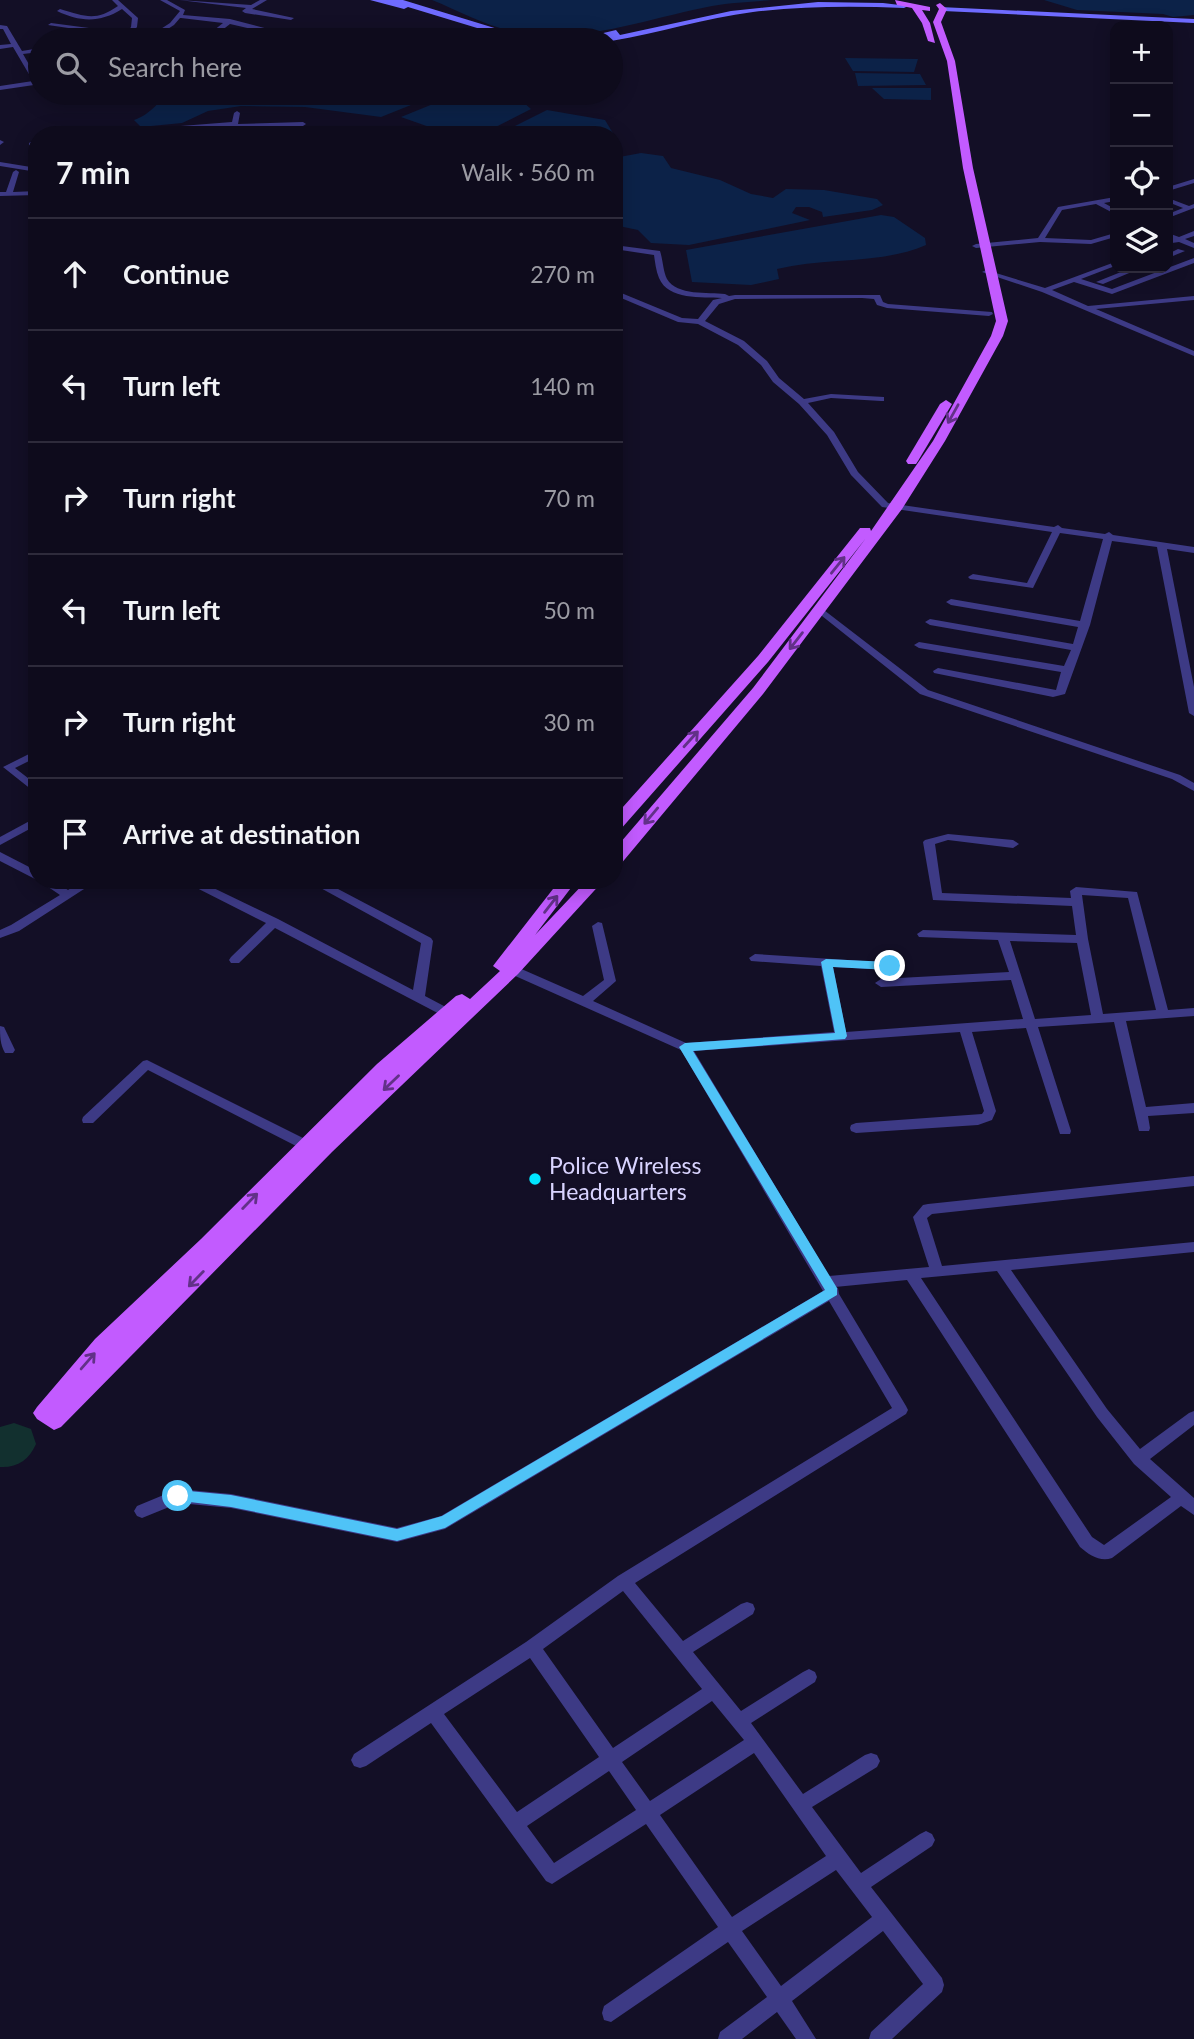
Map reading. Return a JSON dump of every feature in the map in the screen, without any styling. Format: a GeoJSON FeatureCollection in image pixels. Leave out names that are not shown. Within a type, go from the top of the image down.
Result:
{"type":"FeatureCollection","features":[{"type":"Feature","properties":{"kind":"main road"},"geometry":{"type":"LineString","coordinates":[[374,0],[395,1],[486,28]]}},
{"type":"Feature","properties":{"kind":"main road"},"geometry":{"type":"LineString","coordinates":[[623,31],[739,7],[816,0]]}},
{"type":"Feature","properties":{"kind":"main road"},"geometry":{"type":"LineString","coordinates":[[395,1],[480,28]]}},
{"type":"Feature","properties":{"kind":"main road"},"geometry":{"type":"LineString","coordinates":[[623,36],[769,8],[901,3],[916,8],[941,5],[1192,21]]}},
{"type":"Feature","properties":{"kind":"main road"},"geometry":{"type":"LineString","coordinates":[[941,5],[937,22],[951,61],[980,246]]}},
{"type":"Feature","properties":{"kind":"main road"},"geometry":{"type":"LineString","coordinates":[[623,817],[763,659],[890,505],[939,441],[997,336],[1002,321],[957,156],[938,60],[926,23],[916,8]]}},
{"type":"Feature","properties":{"kind":"main road"},"geometry":{"type":"LineString","coordinates":[[623,850],[758,691],[820,610],[890,505],[988,332],[989,273]]}},
{"type":"Feature","properties":{"kind":"main road"},"geometry":{"type":"LineString","coordinates":[[507,968],[563,889]]}},
{"type":"Feature","properties":{"kind":"main road"},"geometry":{"type":"LineString","coordinates":[[49,1417],[315,1146],[383,1069],[454,1016],[587,889]]}},
{"type":"Feature","properties":{"kind":"street"},"geometry":{"type":"LineString","coordinates":[[115,0],[136,23],[133,28]]}},
{"type":"Feature","properties":{"kind":"street"},"geometry":{"type":"LineString","coordinates":[[163,0],[183,11],[181,16],[164,28]]}},
{"type":"Feature","properties":{"kind":"street"},"geometry":{"type":"LineString","coordinates":[[182,0],[291,18]]}},
{"type":"Feature","properties":{"kind":"street"},"geometry":{"type":"LineString","coordinates":[[223,28],[264,0]]}},
{"type":"Feature","properties":{"kind":"street"},"geometry":{"type":"LineString","coordinates":[[60,11],[80,19],[99,20],[122,6]]}},
{"type":"Feature","properties":{"kind":"street"},"geometry":{"type":"LineString","coordinates":[[201,8],[246,10]]}},
{"type":"Feature","properties":{"kind":"street"},"geometry":{"type":"LineString","coordinates":[[181,16],[246,28]]}},
{"type":"Feature","properties":{"kind":"street"},"geometry":{"type":"LineString","coordinates":[[190,23],[226,24]]}},
{"type":"Feature","properties":{"kind":"street"},"geometry":{"type":"LineString","coordinates":[[51,25],[74,28]]}},
{"type":"Feature","properties":{"kind":"street"},"geometry":{"type":"LineString","coordinates":[[0,27],[5,27],[28,67]]}},
{"type":"Feature","properties":{"kind":"street"},"geometry":{"type":"LineString","coordinates":[[0,47],[15,45]]}},
{"type":"Feature","properties":{"kind":"street"},"geometry":{"type":"LineString","coordinates":[[20,53],[28,52]]}},
{"type":"Feature","properties":{"kind":"street"},"geometry":{"type":"LineString","coordinates":[[0,88],[28,89]]}},
{"type":"Feature","properties":{"kind":"street"},"geometry":{"type":"LineString","coordinates":[[234,125],[237,113]]}},
{"type":"Feature","properties":{"kind":"street"},"geometry":{"type":"LineString","coordinates":[[223,126],[303,124],[303,115]]}},
{"type":"Feature","properties":{"kind":"street"},"geometry":{"type":"LineString","coordinates":[[0,164],[28,169]]}},
{"type":"Feature","properties":{"kind":"street"},"geometry":{"type":"LineString","coordinates":[[0,173],[28,171]]}},
{"type":"Feature","properties":{"kind":"street"},"geometry":{"type":"LineString","coordinates":[[9,194],[16,172]]}},
{"type":"Feature","properties":{"kind":"street"},"geometry":{"type":"LineString","coordinates":[[1173,187],[1194,181]]}},
{"type":"Feature","properties":{"kind":"street"},"geometry":{"type":"LineString","coordinates":[[0,194],[28,193]]}},
{"type":"Feature","properties":{"kind":"street"},"geometry":{"type":"LineString","coordinates":[[1040,240],[1060,208],[1110,199]]}},
{"type":"Feature","properties":{"kind":"street"},"geometry":{"type":"LineString","coordinates":[[1096,201],[1112,210]]}},
{"type":"Feature","properties":{"kind":"street"},"geometry":{"type":"LineString","coordinates":[[1173,202],[1191,207]]}},
{"type":"Feature","properties":{"kind":"street"},"geometry":{"type":"LineString","coordinates":[[1173,214],[1191,207]]}},
{"type":"Feature","properties":{"kind":"street"},"geometry":{"type":"LineString","coordinates":[[1173,241],[1194,233]]}},
{"type":"Feature","properties":{"kind":"street"},"geometry":{"type":"LineString","coordinates":[[980,246],[1040,240],[1091,242],[1110,236]]}},
{"type":"Feature","properties":{"kind":"street"},"geometry":{"type":"LineString","coordinates":[[1173,237],[1194,246]]}},
{"type":"Feature","properties":{"kind":"street"},"geometry":{"type":"LineString","coordinates":[[623,248],[657,253],[663,279],[677,291],[735,296],[877,297],[880,303],[901,308],[947,309],[989,314]]}},
{"type":"Feature","properties":{"kind":"street"},"geometry":{"type":"LineString","coordinates":[[1173,254],[1181,251]]}},
{"type":"Feature","properties":{"kind":"street"},"geometry":{"type":"LineString","coordinates":[[1073,279],[1112,292],[1194,260]]}},
{"type":"Feature","properties":{"kind":"street"},"geometry":{"type":"LineString","coordinates":[[1045,290],[1110,266]]}},
{"type":"Feature","properties":{"kind":"street"},"geometry":{"type":"LineString","coordinates":[[989,273],[1045,290],[1194,354]]}},
{"type":"Feature","properties":{"kind":"street"},"geometry":{"type":"LineString","coordinates":[[1100,282],[1125,273]]}},
{"type":"Feature","properties":{"kind":"street"},"geometry":{"type":"LineString","coordinates":[[1153,273],[1158,275]]}},
{"type":"Feature","properties":{"kind":"street"},"geometry":{"type":"LineString","coordinates":[[623,296],[681,320],[700,321],[741,342],[831,434],[854,473],[890,505],[1194,550]]}},
{"type":"Feature","properties":{"kind":"street"},"geometry":{"type":"LineString","coordinates":[[700,321],[716,302],[735,296]]}},
{"type":"Feature","properties":{"kind":"street"},"geometry":{"type":"LineString","coordinates":[[1087,307],[1194,298]]}},
{"type":"Feature","properties":{"kind":"street"},"geometry":{"type":"LineString","coordinates":[[802,402],[831,396],[881,399]]}},
{"type":"Feature","properties":{"kind":"street"},"geometry":{"type":"LineString","coordinates":[[973,577],[1030,586],[1058,528]]}},
{"type":"Feature","properties":{"kind":"street"},"geometry":{"type":"LineString","coordinates":[[938,670],[1053,694],[1061,692],[1077,648],[1109,536]]}},
{"type":"Feature","properties":{"kind":"street"},"geometry":{"type":"LineString","coordinates":[[1161,544],[1194,713]]}},
{"type":"Feature","properties":{"kind":"street"},"geometry":{"type":"LineString","coordinates":[[951,602],[1084,625]]}},
{"type":"Feature","properties":{"kind":"street"},"geometry":{"type":"LineString","coordinates":[[820,610],[924,692],[1176,777],[1194,788]]}},
{"type":"Feature","properties":{"kind":"street"},"geometry":{"type":"LineString","coordinates":[[930,622],[1077,648]]}},
{"type":"Feature","properties":{"kind":"street"},"geometry":{"type":"LineString","coordinates":[[1181,638],[1194,639]]}},
{"type":"Feature","properties":{"kind":"street"},"geometry":{"type":"LineString","coordinates":[[919,645],[1068,670]]}},
{"type":"Feature","properties":{"kind":"street"},"geometry":{"type":"LineString","coordinates":[[4,764],[28,756]]}},
{"type":"Feature","properties":{"kind":"street"},"geometry":{"type":"LineString","coordinates":[[4,764],[28,784]]}},
{"type":"Feature","properties":{"kind":"street"},"geometry":{"type":"LineString","coordinates":[[0,842],[28,825]]}},
{"type":"Feature","properties":{"kind":"street"},"geometry":{"type":"LineString","coordinates":[[1013,844],[948,837],[929,842],[937,897],[1077,902]]}},
{"type":"Feature","properties":{"kind":"street"},"geometry":{"type":"LineString","coordinates":[[0,856],[28,871]]}},
{"type":"Feature","properties":{"kind":"street"},"geometry":{"type":"LineString","coordinates":[[59,889],[69,895]]}},
{"type":"Feature","properties":{"kind":"street"},"geometry":{"type":"LineString","coordinates":[[0,934],[15,928],[78,889]]}},
{"type":"Feature","properties":{"kind":"street"},"geometry":{"type":"LineString","coordinates":[[206,889],[454,1016]]}},
{"type":"Feature","properties":{"kind":"street"},"geometry":{"type":"LineString","coordinates":[[329,889],[427,941],[418,999]]}},
{"type":"Feature","properties":{"kind":"street"},"geometry":{"type":"LineString","coordinates":[[335,889],[344,897]]}},
{"type":"Feature","properties":{"kind":"street"},"geometry":{"type":"LineString","coordinates":[[1098,1018],[1082,939],[1076,891],[1133,895],[1163,1014]]}},
{"type":"Feature","properties":{"kind":"street"},"geometry":{"type":"LineString","coordinates":[[235,960],[274,922]]}},
{"type":"Feature","properties":{"kind":"street"},"geometry":{"type":"LineString","coordinates":[[584,1002],[610,981],[598,926]]}},
{"type":"Feature","properties":{"kind":"street"},"geometry":{"type":"LineString","coordinates":[[923,934],[1082,939]]}},
{"type":"Feature","properties":{"kind":"street"},"geometry":{"type":"LineString","coordinates":[[1003,936],[1065,1131]]}},
{"type":"Feature","properties":{"kind":"street"},"geometry":{"type":"LineString","coordinates":[[755,958],[890,966]]}},
{"type":"Feature","properties":{"kind":"street"},"geometry":{"type":"LineString","coordinates":[[826,962],[841,1036]]}},
{"type":"Feature","properties":{"kind":"street"},"geometry":{"type":"LineString","coordinates":[[507,968],[685,1047],[1194,1012]]}},
{"type":"Feature","properties":{"kind":"street"},"geometry":{"type":"LineString","coordinates":[[881,983],[1014,976]]}},
{"type":"Feature","properties":{"kind":"street"},"geometry":{"type":"LineString","coordinates":[[1119,1017],[1144,1128]]}},
{"type":"Feature","properties":{"kind":"street"},"geometry":{"type":"LineString","coordinates":[[856,1128],[978,1121],[987,1117],[990,1111],[965,1028]]}},
{"type":"Feature","properties":{"kind":"street"},"geometry":{"type":"LineString","coordinates":[[0,1030],[9,1050]]}},
{"type":"Feature","properties":{"kind":"street"},"geometry":{"type":"LineString","coordinates":[[360,1760],[531,1647],[624,1581],[901,1410],[685,1047]]}},
{"type":"Feature","properties":{"kind":"street"},"geometry":{"type":"LineString","coordinates":[[88,1120],[147,1064],[315,1146]]}},
{"type":"Feature","properties":{"kind":"street"},"geometry":{"type":"LineString","coordinates":[[1140,1112],[1194,1108]]}},
{"type":"Feature","properties":{"kind":"street"},"geometry":{"type":"LineString","coordinates":[[937,1271],[920,1217],[928,1209],[1194,1181]]}},
{"type":"Feature","properties":{"kind":"street"},"geometry":{"type":"LineString","coordinates":[[142,1511],[178,1496],[231,1501],[397,1535],[445,1522],[830,1287],[937,1271],[1194,1247]]}},
{"type":"Feature","properties":{"kind":"street"},"geometry":{"type":"LineString","coordinates":[[911,1274],[1086,1542],[1095,1550],[1106,1553],[1188,1502],[1139,1459],[1102,1413],[1000,1265]]}},
{"type":"Feature","properties":{"kind":"street"},"geometry":{"type":"LineString","coordinates":[[1139,1459],[1194,1417]]}},
{"type":"Feature","properties":{"kind":"street"},"geometry":{"type":"LineString","coordinates":[[624,1581],[739,1721],[838,1858],[935,1985],[878,2039]]}},
{"type":"Feature","properties":{"kind":"street"},"geometry":{"type":"LineString","coordinates":[[681,1651],[747,1609]]}},
{"type":"Feature","properties":{"kind":"street"},"geometry":{"type":"LineString","coordinates":[[531,1647],[807,2039]]}},
{"type":"Feature","properties":{"kind":"street"},"geometry":{"type":"LineString","coordinates":[[739,1721],[809,1676]]}},
{"type":"Feature","properties":{"kind":"street"},"geometry":{"type":"LineString","coordinates":[[515,1824],[713,1691]]}},
{"type":"Feature","properties":{"kind":"street"},"geometry":{"type":"LineString","coordinates":[[432,1711],[552,1875],[755,1742]]}},
{"type":"Feature","properties":{"kind":"street"},"geometry":{"type":"LineString","coordinates":[[800,1805],[871,1761]]}},
{"type":"Feature","properties":{"kind":"street"},"geometry":{"type":"LineString","coordinates":[[859,1885],[926,1840]]}},
{"type":"Feature","properties":{"kind":"street"},"geometry":{"type":"LineString","coordinates":[[611,2013],[730,1929],[838,1858]]}},
{"type":"Feature","properties":{"kind":"street"},"geometry":{"type":"LineString","coordinates":[[727,2039],[885,1918]]}},
{"type":"Feature","properties":{"kind":"green space"},"geometry":{"type":"Polygon","coordinates":[[[14,1423],[31,1429],[36,1444],[22,1462],[0,1467],[0,1427],[14,1423]]]}},
{"type":"Feature","properties":{"kind":"water"},"geometry":{"type":"Polygon","coordinates":[[[432,0],[771,0],[719,5],[616,28],[500,28],[432,0]]]}},
{"type":"Feature","properties":{"kind":"water"},"geometry":{"type":"Polygon","coordinates":[[[1044,0],[1194,0],[1194,15],[1173,17],[1163,14],[1077,10],[1044,0]]]}},
{"type":"Feature","properties":{"kind":"water"},"geometry":{"type":"Polygon","coordinates":[[[845,58],[918,59],[914,72],[853,71],[845,58]]]}},
{"type":"Feature","properties":{"kind":"water"},"geometry":{"type":"Polygon","coordinates":[[[855,73],[920,74],[926,85],[858,86],[855,73]]]}},
{"type":"Feature","properties":{"kind":"water"},"geometry":{"type":"Polygon","coordinates":[[[872,88],[931,88],[931,100],[884,99],[872,88]]]}},
{"type":"Feature","properties":{"kind":"water"},"geometry":{"type":"Polygon","coordinates":[[[156,105],[411,105],[381,117],[305,107],[241,106],[208,111],[182,123],[140,126],[134,120],[156,105]]]}},
{"type":"Feature","properties":{"kind":"water"},"geometry":{"type":"Polygon","coordinates":[[[430,105],[526,105],[531,109],[498,126],[426,126],[401,117],[430,105]]]}},
{"type":"Feature","properties":{"kind":"water"},"geometry":{"type":"Polygon","coordinates":[[[547,110],[605,120],[609,126],[515,126],[547,110]]]}},
{"type":"Feature","properties":{"kind":"water"},"geometry":{"type":"Polygon","coordinates":[[[641,153],[663,156],[671,168],[720,180],[751,194],[773,198],[786,189],[824,190],[877,199],[883,205],[872,210],[823,217],[822,212],[809,207],[796,207],[792,213],[810,220],[689,245],[651,243],[638,230],[623,227],[623,156],[641,153]]]}},
{"type":"Feature","properties":{"kind":"water"},"geometry":{"type":"Polygon","coordinates":[[[881,215],[894,217],[925,238],[926,245],[890,256],[777,269],[779,279],[751,285],[692,282],[686,250],[881,215]]]}},
{"type":"Feature","properties":{"kind":"place","name":"Police Wireless Headquarters"},"geometry":{"type":"Point","coordinates":[535,1179]}},
{"type":"Feature","properties":{"kind":"route"},"geometry":{"type":"LineString","coordinates":[[178,1496],[231,1501],[397,1535],[445,1522],[833,1292],[685,1047],[841,1036],[826,962],[890,966]]}}]}
